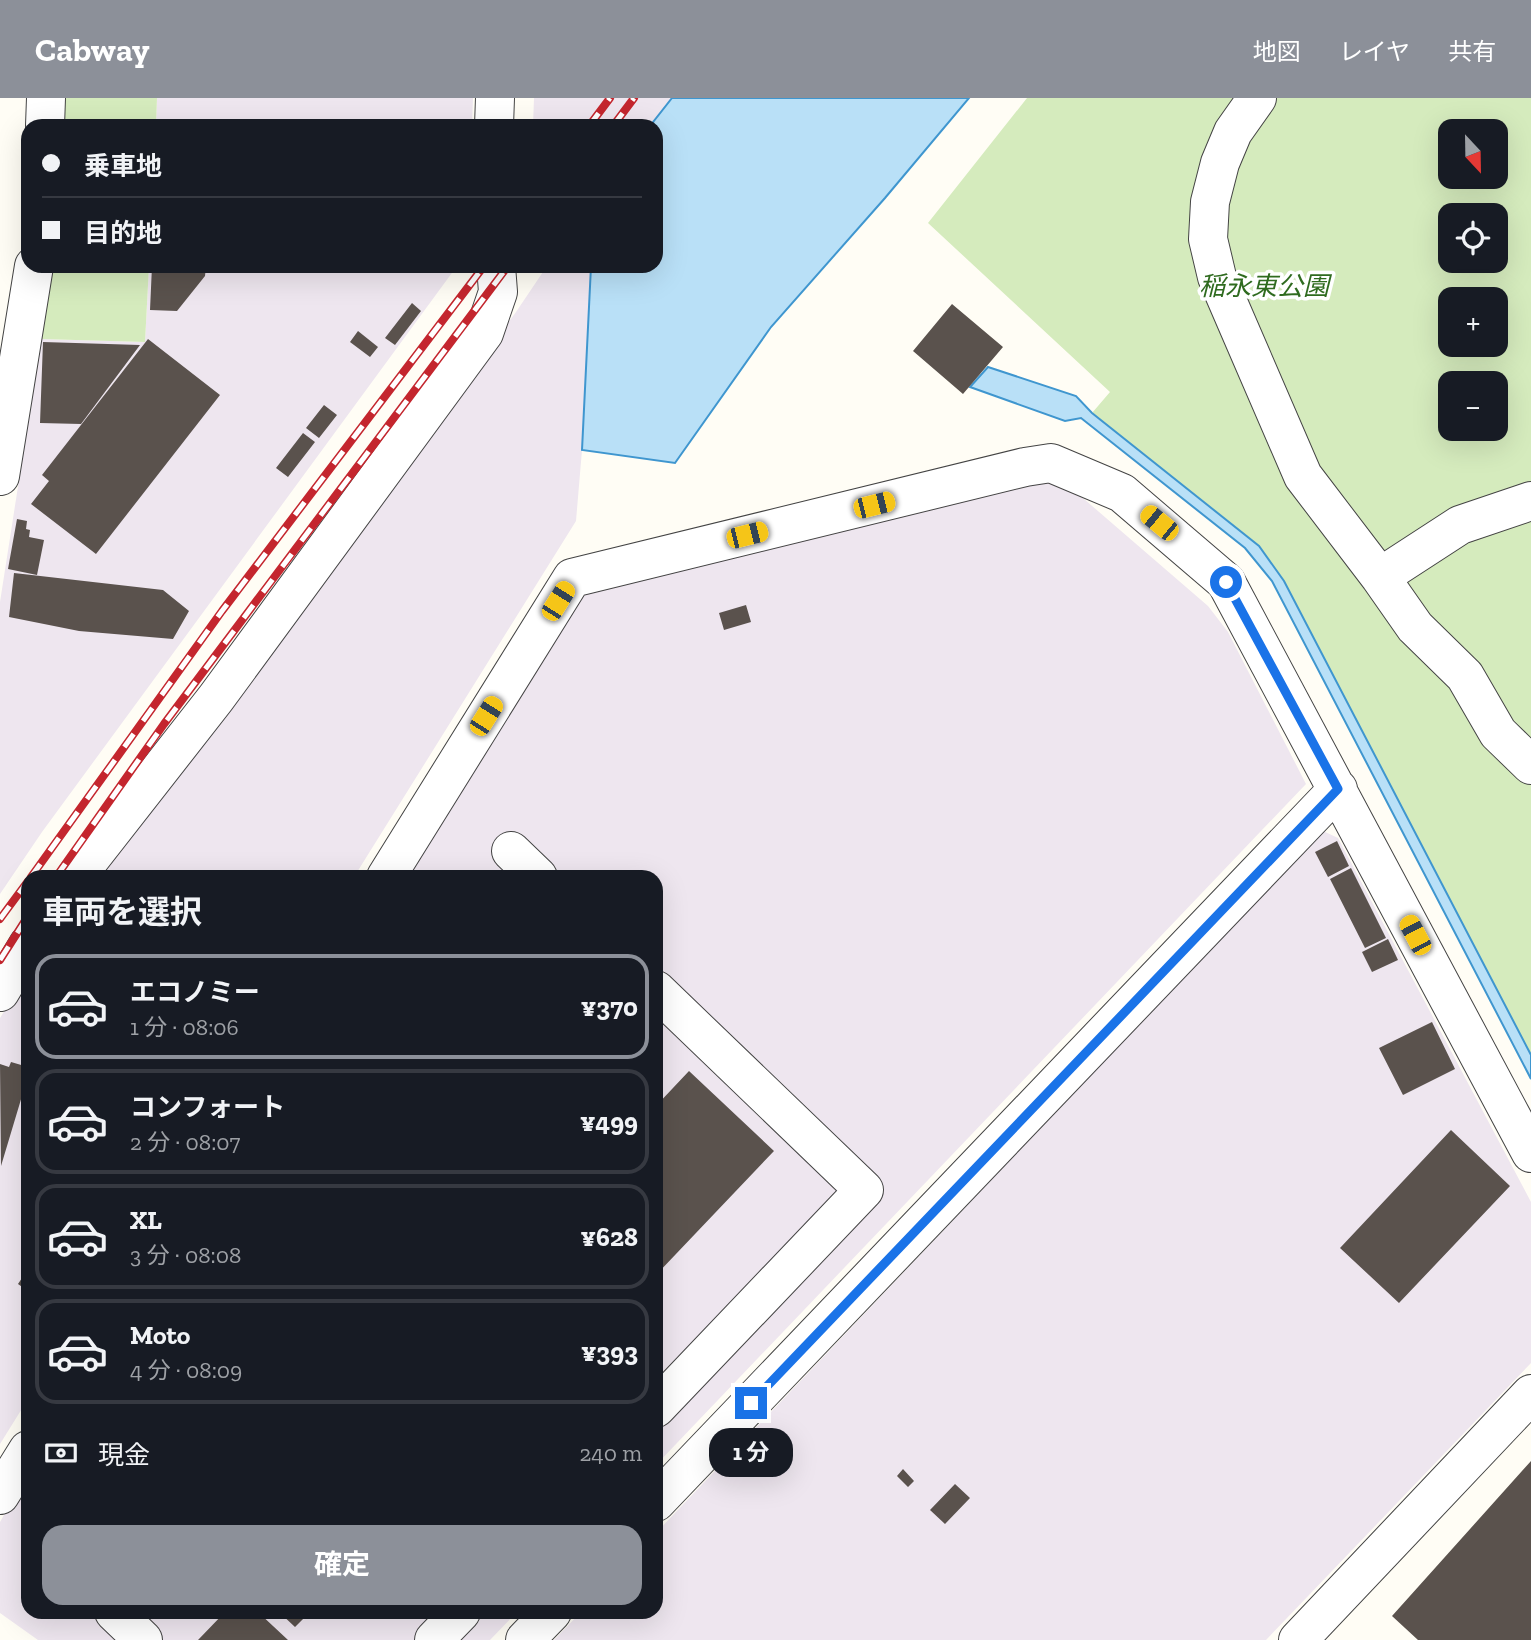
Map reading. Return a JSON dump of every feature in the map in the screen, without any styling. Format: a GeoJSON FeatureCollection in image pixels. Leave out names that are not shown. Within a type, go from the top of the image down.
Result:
{"type":"FeatureCollection","features":[{"type":"Feature","properties":{"kind":"street"},"geometry":{"type":"LineString","coordinates":[[45,119],[46,98]]}},
{"type":"Feature","properties":{"kind":"street"},"geometry":{"type":"LineString","coordinates":[[494,119],[495,98]]}},
{"type":"Feature","properties":{"kind":"street"},"geometry":{"type":"LineString","coordinates":[[1257,98],[1233,132],[1220,163],[1210,202],[1208,239],[1217,277],[1303,476],[1380,576],[1415,627],[1465,676],[1498,733],[1531,765]]}},
{"type":"Feature","properties":{"kind":"street"},"geometry":{"type":"LineString","coordinates":[[0,476],[33,273]]}},
{"type":"Feature","properties":{"kind":"street"},"geometry":{"type":"LineString","coordinates":[[81,870],[216,698],[484,333],[498,292],[497,273]]}},
{"type":"Feature","properties":{"kind":"street"},"geometry":{"type":"LineString","coordinates":[[390,870],[572,578],[1024,467],[1051,463],[1122,493],[1226,582],[1531,1153]]}},
{"type":"Feature","properties":{"kind":"street"},"geometry":{"type":"LineString","coordinates":[[1380,576],[1460,525],[1531,500]]}},
{"type":"Feature","properties":{"kind":"street"},"geometry":{"type":"LineString","coordinates":[[663,1495],[1338,789]]}},
{"type":"Feature","properties":{"kind":"street"},"geometry":{"type":"LineString","coordinates":[[0,992],[21,957]]}},
{"type":"Feature","properties":{"kind":"street"},"geometry":{"type":"LineString","coordinates":[[663,997],[864,1190],[663,1401]]}},
{"type":"Feature","properties":{"kind":"street"},"geometry":{"type":"LineString","coordinates":[[1298,1640],[1531,1394]]}},
{"type":"Feature","properties":{"kind":"street"},"geometry":{"type":"LineString","coordinates":[[0,1495],[21,1461]]}},
{"type":"Feature","properties":{"kind":"street"},"geometry":{"type":"LineString","coordinates":[[121,1619],[143,1640]]}},
{"type":"Feature","properties":{"kind":"street"},"geometry":{"type":"LineString","coordinates":[[435,1640],[454,1619]]}},
{"type":"Feature","properties":{"kind":"street"},"geometry":{"type":"LineString","coordinates":[[525,1640],[545,1619]]}},
{"type":"Feature","properties":{"kind":"shaded area"},"geometry":{"type":"Polygon","coordinates":[[[157,98],[473,98],[472,119],[156,119],[157,98]]]}},
{"type":"Feature","properties":{"kind":"shaded area"},"geometry":{"type":"Polygon","coordinates":[[[534,98],[672,98],[656,119],[533,119],[534,98]]]}},
{"type":"Feature","properties":{"kind":"shaded area"},"geometry":{"type":"Polygon","coordinates":[[[149,273],[452,273],[42,832],[0,894],[0,602],[41,339],[145,342],[149,273]]]}},
{"type":"Feature","properties":{"kind":"shaded area"},"geometry":{"type":"Polygon","coordinates":[[[542,273],[591,273],[576,521],[358,870],[101,870],[542,273]]]}},
{"type":"Feature","properties":{"kind":"shaded area"},"geometry":{"type":"Polygon","coordinates":[[[1044,474],[1062,480],[1208,606],[1228,632],[1306,784],[663,1458],[663,870],[409,870],[590,586],[1044,474]]]}},
{"type":"Feature","properties":{"kind":"shaded area"},"geometry":{"type":"Polygon","coordinates":[[[1323,831],[1338,838],[1531,1202],[1531,1363],[1266,1640],[554,1640],[574,1619],[663,1619],[663,1526],[1323,831]]]}},
{"type":"Feature","properties":{"kind":"shaded area"},"geometry":{"type":"Polygon","coordinates":[[[21,984],[21,1410],[0,1444],[0,1018],[21,984]]]}},
{"type":"Feature","properties":{"kind":"shaded area"},"geometry":{"type":"Polygon","coordinates":[[[21,1485],[21,1619],[510,1619],[490,1640],[38,1640],[0,1613],[0,1522],[21,1485]]]}},
{"type":"Feature","properties":{"kind":"green space"},"geometry":{"type":"Polygon","coordinates":[[[56,98],[157,98],[156,119],[54,119],[56,98]]]}},
{"type":"Feature","properties":{"kind":"green space","name":"稲永東公園"},"geometry":{"type":"Polygon","coordinates":[[[1027,98],[1531,98],[1531,1055],[1284,581],[1259,546],[1092,413],[1110,392],[928,223],[1027,98]]]}},
{"type":"Feature","properties":{"kind":"green space"},"geometry":{"type":"Polygon","coordinates":[[[45,273],[149,273],[145,342],[41,339],[45,273]]]}},
{"type":"Feature","properties":{"kind":"water"},"geometry":{"type":"Polygon","coordinates":[[[672,98],[969,98],[771,327],[675,463],[582,450],[591,273],[663,273],[663,119],[656,119],[672,98]]]}},
{"type":"Feature","properties":{"kind":"water"},"geometry":{"type":"Polygon","coordinates":[[[988,367],[1076,396],[1092,413],[1259,546],[1284,581],[1531,1055],[1531,1079],[1272,581],[1245,548],[1081,418],[1065,421],[970,387],[988,367]]]}},
{"type":"Feature","properties":{"kind":"building"},"geometry":{"type":"Polygon","coordinates":[[[152,273],[205,273],[177,311],[150,310],[152,273]]]}},
{"type":"Feature","properties":{"kind":"building"},"geometry":{"type":"Polygon","coordinates":[[[412,303],[421,311],[395,345],[385,338],[412,303]]]}},
{"type":"Feature","properties":{"kind":"building"},"geometry":{"type":"Polygon","coordinates":[[[952,304],[1003,347],[963,394],[913,351],[952,304]]]}},
{"type":"Feature","properties":{"kind":"building"},"geometry":{"type":"Polygon","coordinates":[[[358,331],[378,347],[370,357],[350,342],[358,331]]]}},
{"type":"Feature","properties":{"kind":"building"},"geometry":{"type":"Polygon","coordinates":[[[148,339],[220,395],[96,554],[31,504],[49,481],[42,475],[148,339]]]}},
{"type":"Feature","properties":{"kind":"building"},"geometry":{"type":"Polygon","coordinates":[[[43,342],[140,345],[81,424],[40,423],[43,342]]]}},
{"type":"Feature","properties":{"kind":"building"},"geometry":{"type":"Polygon","coordinates":[[[324,405],[337,415],[319,438],[306,428],[324,405]]]}},
{"type":"Feature","properties":{"kind":"building"},"geometry":{"type":"Polygon","coordinates":[[[303,433],[315,442],[288,477],[276,468],[303,433]]]}},
{"type":"Feature","properties":{"kind":"building"},"geometry":{"type":"Polygon","coordinates":[[[17,519],[27,521],[29,537],[44,540],[37,575],[8,569],[17,519]]]}},
{"type":"Feature","properties":{"kind":"building"},"geometry":{"type":"Polygon","coordinates":[[[14,573],[163,590],[189,611],[173,639],[79,631],[9,617],[14,573]]]}},
{"type":"Feature","properties":{"kind":"building"},"geometry":{"type":"Polygon","coordinates":[[[746,605],[751,622],[724,630],[719,613],[746,605]]]}},
{"type":"Feature","properties":{"kind":"building"},"geometry":{"type":"Polygon","coordinates":[[[1337,841],[1349,866],[1328,877],[1315,852],[1337,841]]]}},
{"type":"Feature","properties":{"kind":"building"},"geometry":{"type":"Polygon","coordinates":[[[1351,868],[1386,938],[1365,948],[1330,879],[1351,868]]]}},
{"type":"Feature","properties":{"kind":"building"},"geometry":{"type":"Polygon","coordinates":[[[1388,939],[1398,960],[1372,972],[1362,952],[1388,939]]]}},
{"type":"Feature","properties":{"kind":"building"},"geometry":{"type":"Polygon","coordinates":[[[1432,1022],[1455,1069],[1403,1095],[1379,1048],[1432,1022]]]}},
{"type":"Feature","properties":{"kind":"building"},"geometry":{"type":"Polygon","coordinates":[[[11,1062],[21,1065],[21,1099],[1,1166],[0,1064],[9,1067],[11,1062]]]}},
{"type":"Feature","properties":{"kind":"building"},"geometry":{"type":"Polygon","coordinates":[[[689,1071],[774,1151],[663,1268],[663,1099],[689,1071]]]}},
{"type":"Feature","properties":{"kind":"building"},"geometry":{"type":"Polygon","coordinates":[[[1451,1130],[1510,1186],[1399,1303],[1340,1248],[1451,1130]]]}},
{"type":"Feature","properties":{"kind":"building"},"geometry":{"type":"Polygon","coordinates":[[[1531,1461],[1531,1640],[1418,1640],[1392,1616],[1531,1461]]]}},
{"type":"Feature","properties":{"kind":"building"},"geometry":{"type":"Polygon","coordinates":[[[903,1469],[914,1481],[908,1487],[897,1476],[903,1469]]]}},
{"type":"Feature","properties":{"kind":"building"},"geometry":{"type":"Polygon","coordinates":[[[955,1484],[970,1498],[945,1524],[930,1510],[955,1484]]]}},
{"type":"Feature","properties":{"kind":"building"},"geometry":{"type":"Polygon","coordinates":[[[218,1619],[266,1619],[288,1640],[198,1640],[218,1619]]]}},
{"type":"Feature","properties":{"kind":"building"},"geometry":{"type":"Polygon","coordinates":[[[286,1619],[303,1619],[295,1627],[286,1619]]]}},
{"type":"Feature","properties":{"kind":"railway"},"geometry":{"type":"LineString","coordinates":[[594,119],[610,98]]}},
{"type":"Feature","properties":{"kind":"railway"},"geometry":{"type":"LineString","coordinates":[[618,119],[634,98]]}},
{"type":"Feature","properties":{"kind":"railway"},"geometry":{"type":"LineString","coordinates":[[36,870],[222,611],[479,273]]}},
{"type":"Feature","properties":{"kind":"railway"},"geometry":{"type":"LineString","coordinates":[[61,870],[164,724],[503,273]]}},
{"type":"Feature","properties":{"kind":"railway"},"geometry":{"type":"LineString","coordinates":[[0,919],[21,890]]}},
{"type":"Feature","properties":{"kind":"railway"},"geometry":{"type":"LineString","coordinates":[[0,960],[21,927]]}},
{"type":"Feature","properties":{"kind":"route"},"geometry":{"type":"LineString","coordinates":[[751,1403],[1338,789],[1226,582]]}}]}
